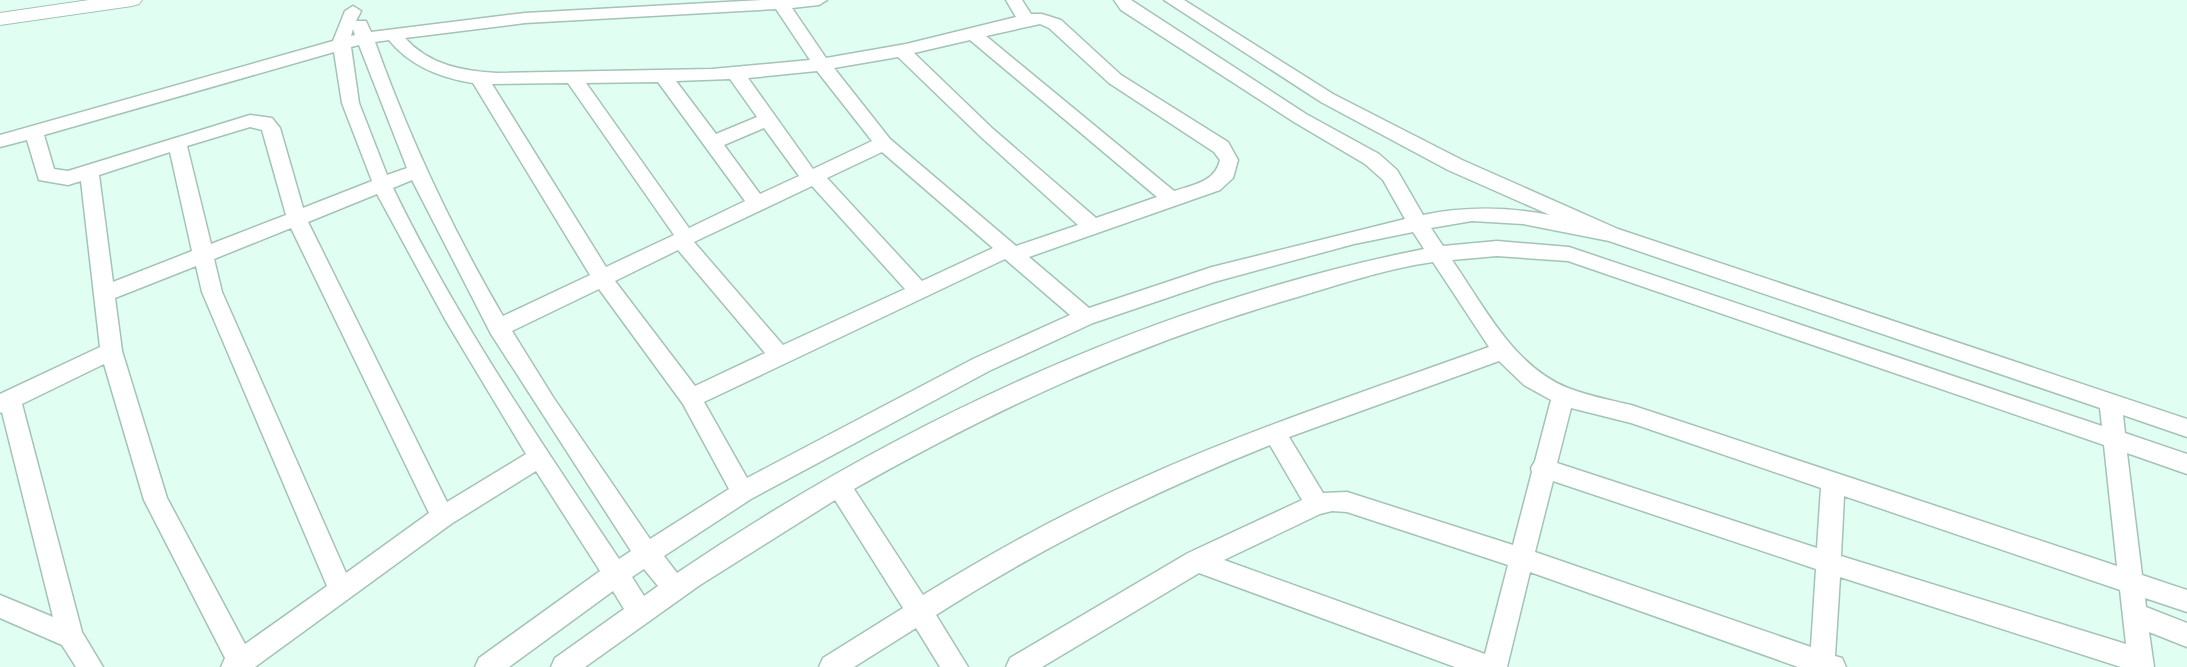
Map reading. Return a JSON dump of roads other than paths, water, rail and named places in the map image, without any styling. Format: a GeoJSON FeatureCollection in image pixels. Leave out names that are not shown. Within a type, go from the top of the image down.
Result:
{"type":"FeatureCollection","features":[{"type":"Feature","properties":{"kind":"street"},"geometry":{"type":"LineString","coordinates":[[0,19],[132,0]]}},
{"type":"Feature","properties":{"kind":"street"},"geometry":{"type":"LineString","coordinates":[[0,141],[341,43],[392,33],[525,18],[819,0]]}},
{"type":"Feature","properties":{"kind":"street"},"geometry":{"type":"LineString","coordinates":[[1014,0],[1026,20]]}},
{"type":"Feature","properties":{"kind":"street"},"geometry":{"type":"LineString","coordinates":[[1122,0],[1127,6],[1209,62],[1372,159],[1390,175],[1403,194],[1417,223],[1503,351],[1523,374],[1563,397],[1631,414],[2187,601]]}},
{"type":"Feature","properties":{"kind":"street"},"geometry":{"type":"LineString","coordinates":[[1172,0],[1327,98],[1455,165],[1611,234],[2187,428]]}},
{"type":"Feature","properties":{"kind":"street"},"geometry":{"type":"LineString","coordinates":[[781,4],[822,64],[884,143],[1086,317]]}},
{"type":"Feature","properties":{"kind":"street"},"geometry":{"type":"LineString","coordinates":[[352,5],[417,171],[486,307],[529,380],[646,554],[674,588]]}},
{"type":"Feature","properties":{"kind":"street"},"geometry":{"type":"LineString","coordinates":[[352,5],[341,43],[348,89],[382,186],[457,322],[540,457],[640,610]]}},
{"type":"Feature","properties":{"kind":"street"},"geometry":{"type":"LineString","coordinates":[[392,33],[404,51],[428,64],[479,78],[735,73],[822,64],[901,50],[1026,20],[1042,19],[1055,24],[1115,79],[1221,147],[1229,160],[1229,168],[1213,185],[1093,227],[1012,251],[919,291],[691,398]]}},
{"type":"Feature","properties":{"kind":"street"},"geometry":{"type":"LineString","coordinates":[[972,33],[1171,199]]}},
{"type":"Feature","properties":{"kind":"street"},"geometry":{"type":"LineString","coordinates":[[901,50],[987,133],[1093,227]]}},
{"type":"Feature","properties":{"kind":"street"},"geometry":{"type":"LineString","coordinates":[[735,73],[812,177],[919,291]]}},
{"type":"Feature","properties":{"kind":"street"},"geometry":{"type":"LineString","coordinates":[[663,74],[757,204]]}},
{"type":"Feature","properties":{"kind":"street"},"geometry":{"type":"LineString","coordinates":[[572,76],[683,239],[780,356]]}},
{"type":"Feature","properties":{"kind":"street"},"geometry":{"type":"LineString","coordinates":[[479,78],[602,278],[691,398],[743,492]]}},
{"type":"Feature","properties":{"kind":"street"},"geometry":{"type":"LineString","coordinates":[[712,143],[768,119]]}},
{"type":"Feature","properties":{"kind":"street"},"geometry":{"type":"LineString","coordinates":[[34,130],[46,175],[68,178],[234,124],[250,120],[266,122],[271,128],[297,220],[443,517]]}},
{"type":"Feature","properties":{"kind":"street"},"geometry":{"type":"LineString","coordinates":[[177,143],[212,292],[341,589]]}},
{"type":"Feature","properties":{"kind":"street"},"geometry":{"type":"LineString","coordinates":[[498,328],[884,143]]}},
{"type":"Feature","properties":{"kind":"street"},"geometry":{"type":"LineString","coordinates":[[104,294],[417,171]]}},
{"type":"Feature","properties":{"kind":"street"},"geometry":{"type":"LineString","coordinates":[[89,172],[111,351],[156,500],[237,665],[443,517],[540,457]]}},
{"type":"Feature","properties":{"kind":"street"},"geometry":{"type":"LineString","coordinates":[[488,667],[616,574],[743,492],[815,451],[981,365],[1086,317],[1212,275],[1354,237],[1472,214],[1568,224],[1611,234]]}},
{"type":"Feature","properties":{"kind":"street"},"geometry":{"type":"LineString","coordinates":[[1623,271],[1632,242]]}},
{"type":"Feature","properties":{"kind":"street"},"geometry":{"type":"LineString","coordinates":[[564,667],[640,610],[674,588],[840,487],[1006,397],[1110,352],[1250,303],[1377,265],[1437,254],[1530,247],[1569,254],[2187,464]]}},
{"type":"Feature","properties":{"kind":"street"},"geometry":{"type":"LineString","coordinates":[[457,322],[486,307]]}},
{"type":"Feature","properties":{"kind":"street"},"geometry":{"type":"LineString","coordinates":[[90,667],[71,637],[5,402],[111,351]]}},
{"type":"Feature","properties":{"kind":"street"},"geometry":{"type":"LineString","coordinates":[[832,667],[918,612],[1038,542],[1130,494],[1275,433],[1503,351]]}},
{"type":"Feature","properties":{"kind":"street"},"geometry":{"type":"LineString","coordinates":[[1494,667],[1542,468],[1563,397]]}},
{"type":"Feature","properties":{"kind":"street"},"geometry":{"type":"LineString","coordinates":[[1542,468],[2140,664],[2112,438],[2110,402]]}},
{"type":"Feature","properties":{"kind":"street"},"geometry":{"type":"LineString","coordinates":[[1275,433],[1317,504]]}},
{"type":"Feature","properties":{"kind":"street"},"geometry":{"type":"LineString","coordinates":[[1019,667],[1197,561],[1317,504],[1332,501],[1347,502],[1521,558],[1825,666],[1833,483]]}},
{"type":"Feature","properties":{"kind":"street"},"geometry":{"type":"LineString","coordinates":[[840,487],[918,612],[956,667]]}},
{"type":"Feature","properties":{"kind":"street"},"geometry":{"type":"LineString","coordinates":[[1197,561],[1488,667]]}},
{"type":"Feature","properties":{"kind":"street"},"geometry":{"type":"LineString","coordinates":[[0,606],[71,637]]}},
{"type":"Feature","properties":{"kind":"street"},"geometry":{"type":"LineString","coordinates":[[2134,614],[2187,635]]}}]}
